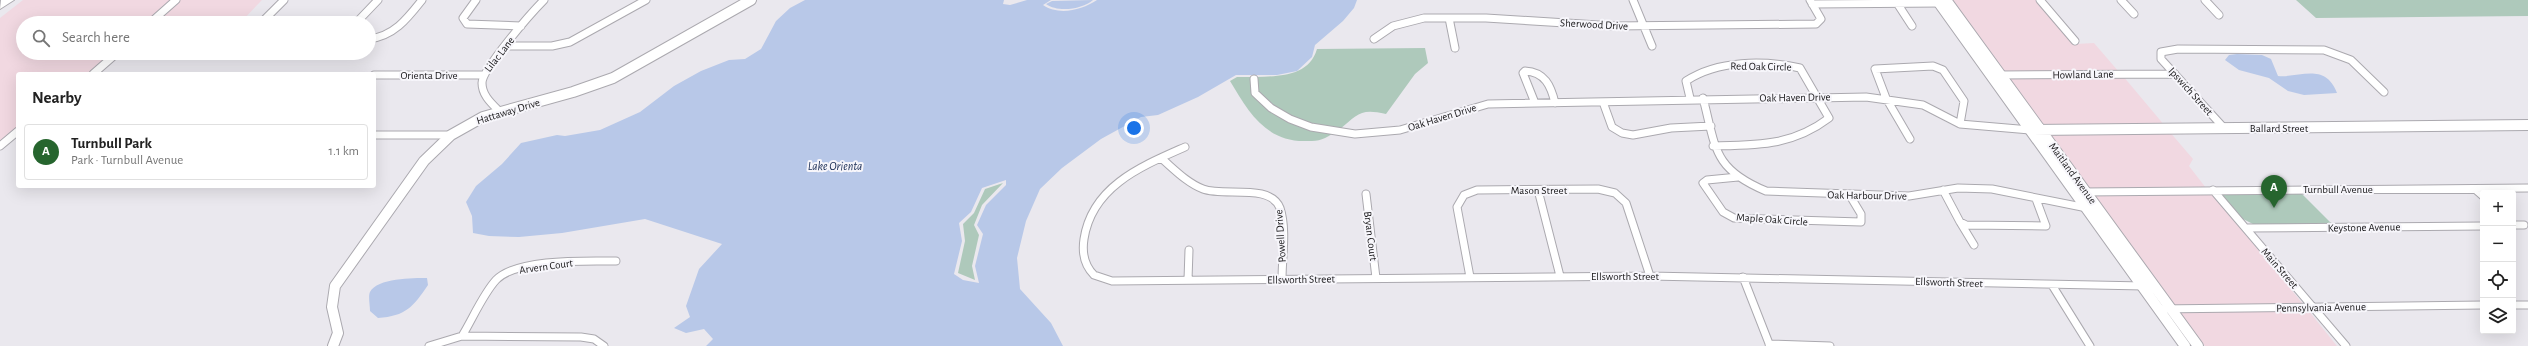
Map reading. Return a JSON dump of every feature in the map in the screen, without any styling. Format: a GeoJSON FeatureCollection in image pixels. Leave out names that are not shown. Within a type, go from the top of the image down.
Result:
{"type":"FeatureCollection","features":[{"type":"Feature","properties":{"kind":"highway"},"geometry":{"type":"LineString","coordinates":[[0,6],[8,0]]}},
{"type":"Feature","properties":{"kind":"street"},"geometry":{"type":"LineString","coordinates":[[158,16],[176,0]]}},
{"type":"Feature","properties":{"kind":"street"},"geometry":{"type":"LineString","coordinates":[[268,16],[284,0]]}},
{"type":"Feature","properties":{"kind":"street"},"geometry":{"type":"LineString","coordinates":[[363,16],[378,0]]}},
{"type":"Feature","properties":{"kind":"street"},"geometry":{"type":"LineString","coordinates":[[376,39],[397,30],[422,0]]}},
{"type":"Feature","properties":{"kind":"street"},"geometry":{"type":"LineString","coordinates":[[476,0],[464,14],[463,18],[467,24],[521,26]]}},
{"type":"Feature","properties":{"kind":"street","name":"Lilac Lane"},"geometry":{"type":"LineString","coordinates":[[499,111],[486,97],[481,86],[483,75],[521,26],[544,0]]}},
{"type":"Feature","properties":{"kind":"street"},"geometry":{"type":"LineString","coordinates":[[506,46],[552,46],[570,42],[646,0]]}},
{"type":"Feature","properties":{"kind":"street","name":"Hattaway Drive"},"geometry":{"type":"LineString","coordinates":[[333,346],[338,333],[332,307],[335,286],[424,160],[451,135],[474,121],[499,111],[573,92],[613,78],[751,0]]}},
{"type":"Feature","properties":{"kind":"street"},"geometry":{"type":"LineString","coordinates":[[1633,0],[1652,46]]}},
{"type":"Feature","properties":{"kind":"street"},"geometry":{"type":"LineString","coordinates":[[2040,0],[2074,41]]}},
{"type":"Feature","properties":{"kind":"street"},"geometry":{"type":"LineString","coordinates":[[2122,0],[2134,14]]}},
{"type":"Feature","properties":{"kind":"street"},"geometry":{"type":"LineString","coordinates":[[2205,0],[2219,15]]}},
{"type":"Feature","properties":{"kind":"street"},"geometry":{"type":"LineString","coordinates":[[1811,2],[1896,3],[1942,1]]}},
{"type":"Feature","properties":{"kind":"street","name":"Maitland Avenue"},"geometry":{"type":"LineString","coordinates":[[1942,1],[2002,75],[2041,130],[2081,192],[2087,208],[2185,346]]}},
{"type":"Feature","properties":{"kind":"street","name":"Maitland Avenue"},"geometry":{"type":"LineString","coordinates":[[1942,1],[1972,49],[2030,130],[2155,286],[2198,346]]}},
{"type":"Feature","properties":{"kind":"street","name":"Sherwood Drive"},"geometry":{"type":"LineString","coordinates":[[1374,39],[1393,26],[1411,20],[1449,18],[1643,26],[1820,23],[1821,19],[1811,2]]}},
{"type":"Feature","properties":{"kind":"street"},"geometry":{"type":"LineString","coordinates":[[1896,3],[1912,26]]}},
{"type":"Feature","properties":{"kind":"street"},"geometry":{"type":"LineString","coordinates":[[1449,18],[1455,48]]}},
{"type":"Feature","properties":{"kind":"street"},"geometry":{"type":"LineString","coordinates":[[1972,49],[1982,49]]}},
{"type":"Feature","properties":{"kind":"street","name":"Ipswich Street"},"geometry":{"type":"LineString","coordinates":[[2224,128],[2161,59],[2161,52],[2178,49],[2324,50],[2351,60],[2384,92]]}},
{"type":"Feature","properties":{"kind":"street"},"geometry":{"type":"LineString","coordinates":[[95,72],[109,60]]}},
{"type":"Feature","properties":{"kind":"street","name":"Red Oak Circle"},"geometry":{"type":"LineString","coordinates":[[1690,98],[1686,81],[1690,76],[1714,68],[1736,65],[1790,65],[1800,68],[1816,97]]}},
{"type":"Feature","properties":{"kind":"street"},"geometry":{"type":"LineString","coordinates":[[1910,139],[1886,98],[1875,69],[1880,66],[1933,66],[1943,70],[1964,101],[1960,124]]}},
{"type":"Feature","properties":{"kind":"street"},"geometry":{"type":"LineString","coordinates":[[1535,103],[1523,73],[1525,71],[1538,72],[1547,81],[1555,103]]}},
{"type":"Feature","properties":{"kind":"street","name":"Howland Lane"},"geometry":{"type":"LineString","coordinates":[[1991,75],[2175,74]]}},
{"type":"Feature","properties":{"kind":"street","name":"Orienta Drive"},"geometry":{"type":"LineString","coordinates":[[376,75],[483,75]]}},
{"type":"Feature","properties":{"kind":"street","name":"Oak Haven Drive"},"geometry":{"type":"LineString","coordinates":[[1254,79],[1255,93],[1279,114],[1312,127],[1331,132],[1385,133],[1420,126],[1474,106],[1690,98],[1816,97],[1886,98],[1923,105],[1960,124],[1979,127],[2030,130]]}},
{"type":"Feature","properties":{"kind":"street"},"geometry":{"type":"LineString","coordinates":[[1713,146],[1776,145],[1816,130],[1829,118],[1816,97]]}},
{"type":"Feature","properties":{"kind":"street","name":"Oak Harbour Drive"},"geometry":{"type":"LineString","coordinates":[[1703,98],[1711,126],[1713,146],[1718,159],[1738,177],[1751,186],[1766,191],[1920,195],[1942,190],[1992,189],[2087,208]]}},
{"type":"Feature","properties":{"kind":"street"},"geometry":{"type":"LineString","coordinates":[[1603,102],[1612,127],[1622,133],[1633,135],[1671,128],[1711,126]]}},
{"type":"Feature","properties":{"kind":"street","name":"Ballard Street"},"geometry":{"type":"LineString","coordinates":[[2030,130],[2528,125]]}},
{"type":"Feature","properties":{"kind":"street"},"geometry":{"type":"LineString","coordinates":[[0,146],[16,133]]}},
{"type":"Feature","properties":{"kind":"street"},"geometry":{"type":"LineString","coordinates":[[376,135],[451,135]]}},
{"type":"Feature","properties":{"kind":"street"},"geometry":{"type":"LineString","coordinates":[[1161,158],[1185,147]]}},
{"type":"Feature","properties":{"kind":"street","name":"Ellsworth Street"},"geometry":{"type":"LineString","coordinates":[[1161,158],[1133,171],[1098,200],[1090,216],[1083,239],[1084,259],[1091,273],[1095,277],[1112,281],[1650,276],[2155,286]]}},
{"type":"Feature","properties":{"kind":"street","name":"Powell Drive"},"geometry":{"type":"LineString","coordinates":[[1161,158],[1195,186],[1206,191],[1219,193],[1256,193],[1272,197],[1280,209],[1282,279]]}},
{"type":"Feature","properties":{"kind":"street","name":"Maple Oak Circle"},"geometry":{"type":"LineString","coordinates":[[1738,177],[1707,180],[1704,183],[1723,212],[1734,218],[1861,222],[1861,214],[1849,194]]}},
{"type":"Feature","properties":{"kind":"street","name":"Turnbull Avenue"},"geometry":{"type":"LineString","coordinates":[[2081,192],[2528,188]]}},
{"type":"Feature","properties":{"kind":"street"},"geometry":{"type":"LineString","coordinates":[[2475,189],[2480,193]]}},
{"type":"Feature","properties":{"kind":"street","name":"Mason Street"},"geometry":{"type":"LineString","coordinates":[[1470,277],[1457,207],[1458,200],[1462,195],[1477,190],[1598,190],[1615,193],[1626,203],[1650,276]]}},
{"type":"Feature","properties":{"kind":"street"},"geometry":{"type":"LineString","coordinates":[[1538,190],[1560,276]]}},
{"type":"Feature","properties":{"kind":"street"},"geometry":{"type":"LineString","coordinates":[[1942,190],[1974,246]]}},
{"type":"Feature","properties":{"kind":"street","name":"Main Street"},"geometry":{"type":"LineString","coordinates":[[2213,190],[2346,346]]}},
{"type":"Feature","properties":{"kind":"street","name":"Bryan Court"},"geometry":{"type":"LineString","coordinates":[[1366,194],[1376,278]]}},
{"type":"Feature","properties":{"kind":"street"},"geometry":{"type":"LineString","coordinates":[[1960,222],[1966,225],[2046,226],[2038,208],[2036,199]]}},
{"type":"Feature","properties":{"kind":"street"},"geometry":{"type":"LineString","coordinates":[[2516,225],[2524,225]]}},
{"type":"Feature","properties":{"kind":"street","name":"Keystone Avenue"},"geometry":{"type":"LineString","coordinates":[[2246,228],[2480,226]]}},
{"type":"Feature","properties":{"kind":"street"},"geometry":{"type":"LineString","coordinates":[[1188,280],[1189,250]]}},
{"type":"Feature","properties":{"kind":"street","name":"Arvern Court"},"geometry":{"type":"LineString","coordinates":[[462,336],[496,280],[504,274],[542,265],[574,261],[616,261]]}},
{"type":"Feature","properties":{"kind":"street"},"geometry":{"type":"LineString","coordinates":[[1743,277],[1769,345],[1830,346]]}},
{"type":"Feature","properties":{"kind":"street"},"geometry":{"type":"LineString","coordinates":[[2052,285],[2090,346]]}},
{"type":"Feature","properties":{"kind":"street","name":"Pennsylvania Avenue"},"geometry":{"type":"LineString","coordinates":[[2158,309],[2480,305]]}},
{"type":"Feature","properties":{"kind":"street"},"geometry":{"type":"LineString","coordinates":[[2516,305],[2528,305]]}},
{"type":"Feature","properties":{"kind":"street"},"geometry":{"type":"LineString","coordinates":[[429,346],[462,336],[581,337],[594,339],[604,346]]}},
{"type":"Feature","properties":{"kind":"shaded area"},"geometry":{"type":"Polygon","coordinates":[[[23,0],[173,0],[155,16],[16,16],[16,60],[106,60],[92,72],[16,72],[16,130],[0,142],[0,18],[23,0]]]}},
{"type":"Feature","properties":{"kind":"shaded area"},"geometry":{"type":"Polygon","coordinates":[[[179,0],[262,0],[247,16],[161,16],[179,0]]]}},
{"type":"Feature","properties":{"kind":"shaded area"},"geometry":{"type":"Polygon","coordinates":[[[1951,0],[2037,0],[2076,44],[2094,43],[2119,72],[2004,73],[1951,0]]]}},
{"type":"Feature","properties":{"kind":"shaded area"},"geometry":{"type":"Polygon","coordinates":[[[2123,76],[2165,126],[2044,127],[2008,77],[2123,76]]]}},
{"type":"Feature","properties":{"kind":"shaded area"},"geometry":{"type":"Polygon","coordinates":[[[2169,131],[2193,159],[2189,166],[2206,188],[2089,189],[2047,132],[2169,131]]]}},
{"type":"Feature","properties":{"kind":"shaded area"},"geometry":{"type":"Polygon","coordinates":[[[2211,193],[2303,304],[2174,305],[2093,194],[2211,193]]]}},
{"type":"Feature","properties":{"kind":"shaded area"},"geometry":{"type":"Polygon","coordinates":[[[2308,310],[2337,346],[2205,346],[2179,312],[2308,310]]]}},
{"type":"Feature","properties":{"kind":"green space"},"geometry":{"type":"Polygon","coordinates":[[[2296,0],[2528,0],[2528,16],[2316,18],[2296,0]]]}},
{"type":"Feature","properties":{"kind":"green space"},"geometry":{"type":"Polygon","coordinates":[[[1425,48],[1428,63],[1415,74],[1386,114],[1365,112],[1355,116],[1339,130],[1315,125],[1296,118],[1278,108],[1259,93],[1257,77],[1293,73],[1308,65],[1317,49],[1425,48]]]}},
{"type":"Feature","properties":{"kind":"green space"},"geometry":{"type":"Polygon","coordinates":[[[1237,77],[1250,77],[1252,94],[1278,116],[1310,130],[1332,134],[1319,140],[1304,141],[1290,140],[1268,130],[1251,113],[1230,81],[1237,77]]]}},
{"type":"Feature","properties":{"kind":"green space"},"geometry":{"type":"Polygon","coordinates":[[[1003,183],[982,205],[974,225],[979,235],[972,266],[975,280],[958,273],[965,241],[963,224],[974,213],[985,189],[1003,183]]]}},
{"type":"Feature","properties":{"kind":"green space"},"geometry":{"type":"Polygon","coordinates":[[[2300,192],[2332,224],[2253,224],[2241,218],[2222,195],[2223,193],[2300,192]]]}},
{"type":"Feature","properties":{"kind":"water","name":"Lake Orienta"},"geometry":{"type":"Polygon","coordinates":[[[805,0],[1004,0],[1003,4],[1010,5],[1027,0],[1051,0],[1043,5],[1063,11],[1078,9],[1097,0],[1357,0],[1354,8],[1343,21],[1315,45],[1312,57],[1297,71],[1277,75],[1236,75],[1198,97],[1158,115],[1141,117],[1101,139],[1062,168],[1040,189],[1026,221],[1017,258],[1020,289],[1051,323],[1063,346],[706,346],[713,339],[704,329],[686,333],[674,328],[690,317],[686,306],[699,269],[722,244],[645,219],[562,233],[519,237],[489,236],[473,233],[472,216],[466,202],[476,186],[502,164],[521,143],[557,135],[565,136],[600,130],[640,112],[674,86],[701,71],[729,60],[745,59],[761,49],[776,21],[790,8],[805,0]],[[1006,180],[982,188],[971,212],[959,223],[962,241],[954,274],[963,280],[979,283],[975,266],[983,234],[977,225],[986,205],[1006,185],[1006,180]]]}},
{"type":"Feature","properties":{"kind":"water"},"geometry":{"type":"Polygon","coordinates":[[[1093,0],[1083,6],[1070,9],[1051,7],[1046,4],[1052,1],[1093,0]]]}},
{"type":"Feature","properties":{"kind":"water"},"geometry":{"type":"Polygon","coordinates":[[[2229,55],[2262,55],[2271,59],[2278,76],[2303,74],[2319,75],[2332,83],[2337,93],[2304,95],[2288,91],[2269,78],[2239,70],[2225,60],[2229,55]]]}},
{"type":"Feature","properties":{"kind":"water"},"geometry":{"type":"Polygon","coordinates":[[[427,278],[428,285],[413,305],[408,309],[396,315],[378,318],[370,311],[369,294],[374,287],[387,281],[427,278]]]}},
{"type":"Feature","properties":{"kind":"place","name":"Turnbull Park"},"geometry":{"type":"Point","coordinates":[2274,208]}}]}
